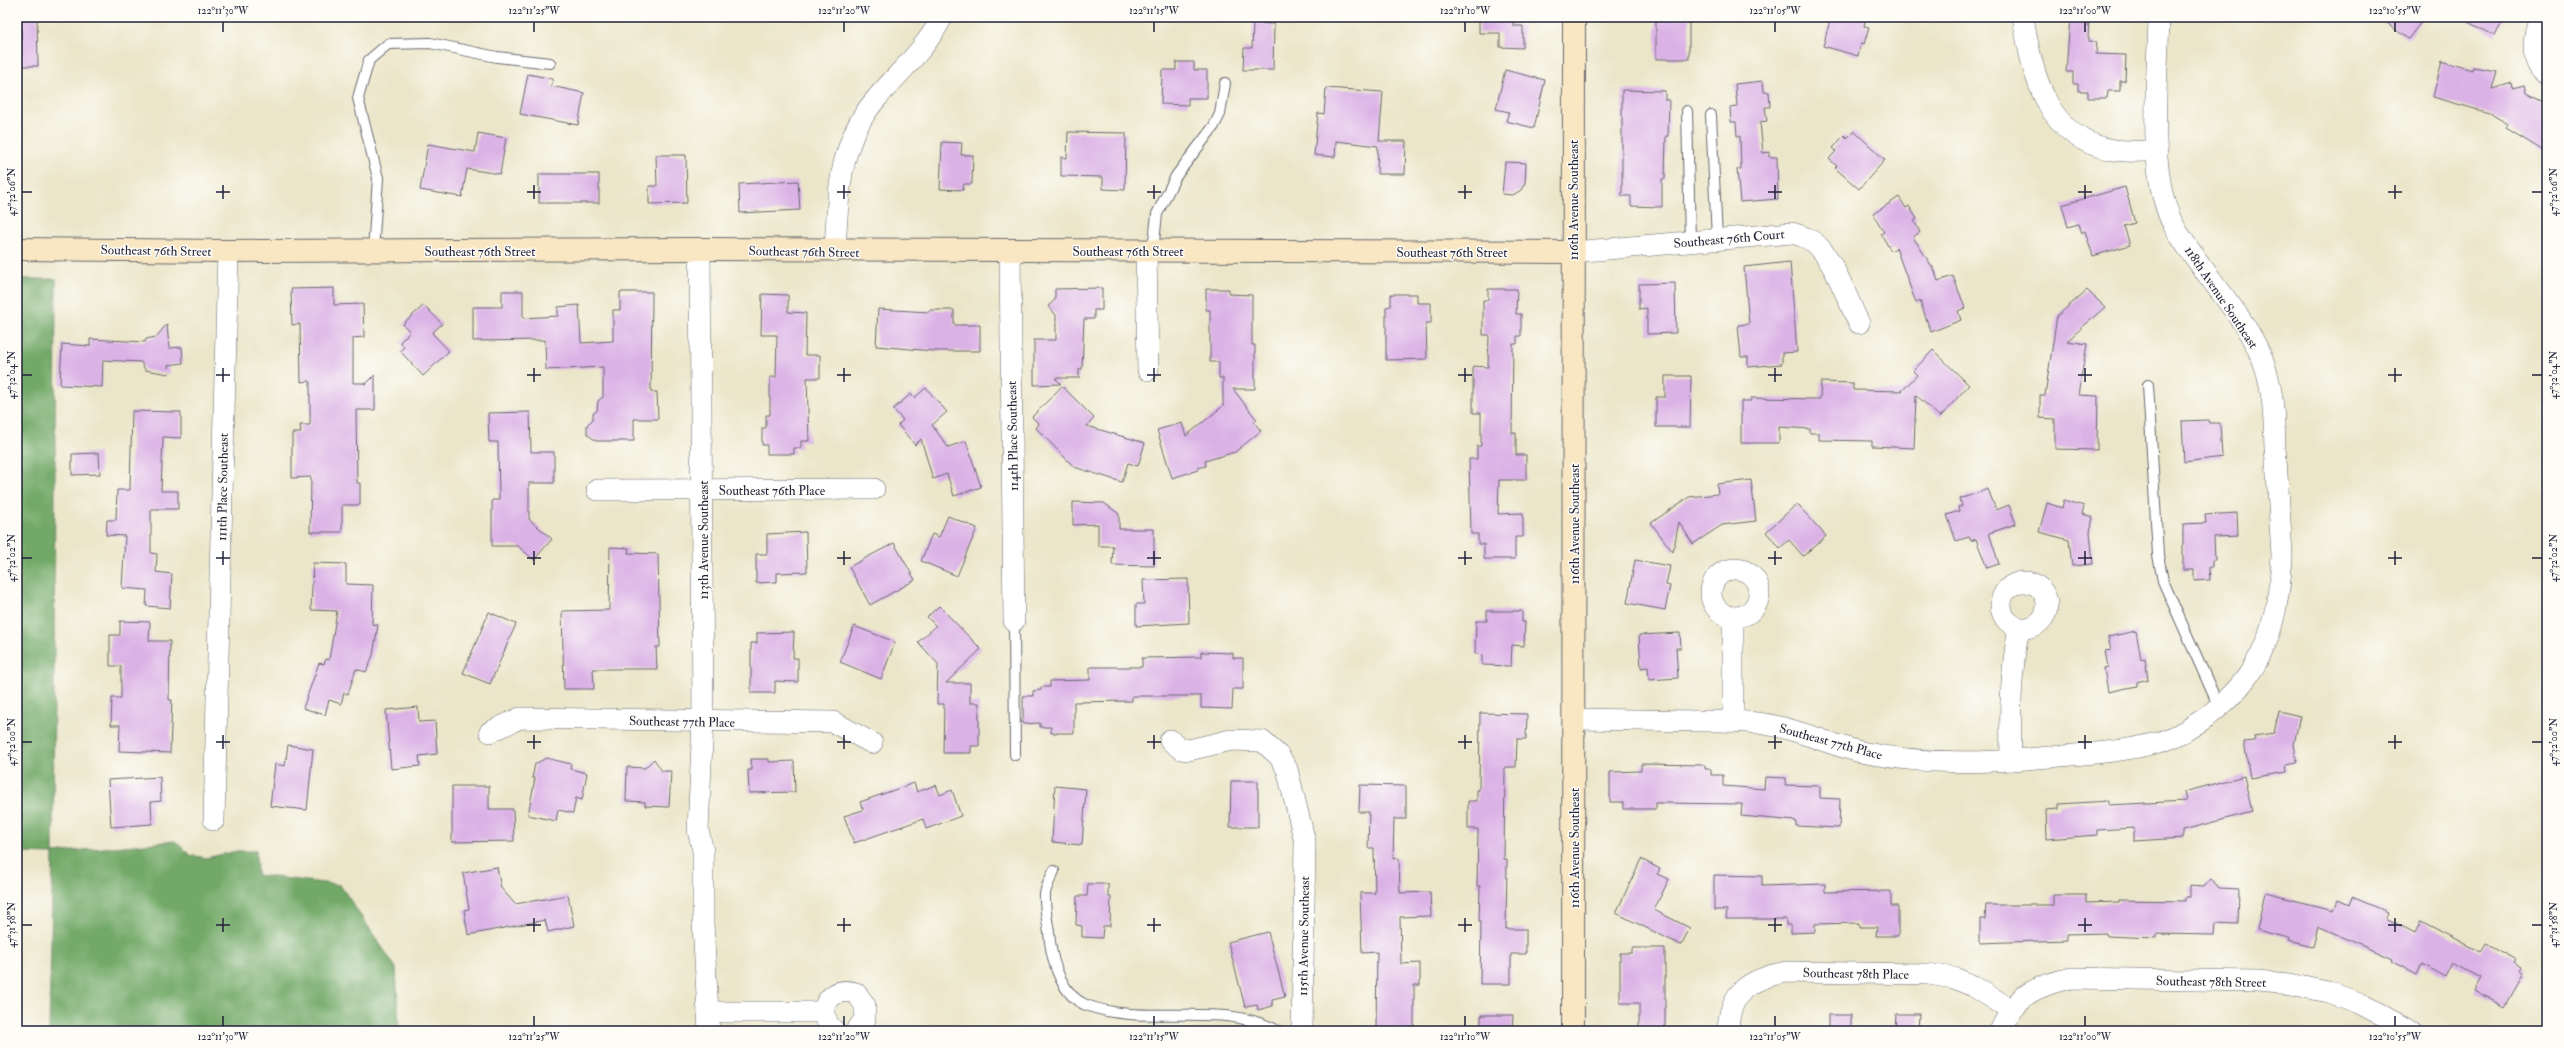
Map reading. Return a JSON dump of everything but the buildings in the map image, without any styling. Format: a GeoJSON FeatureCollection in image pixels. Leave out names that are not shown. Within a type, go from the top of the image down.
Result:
{"type":"FeatureCollection","features":[{"type":"Feature","properties":{"kind":"street"},"geometry":{"type":"LineString","coordinates":[[835,251],[842,164],[855,128],[874,101],[934,32],[942,17]]}},
{"type":"Feature","properties":{"kind":"street","name":"116th Avenue Southeast"},"geometry":{"type":"LineString","coordinates":[[1573,1031],[1575,719],[1573,252],[1574,17]]}},
{"type":"Feature","properties":{"kind":"street"},"geometry":{"type":"LineString","coordinates":[[2023,17],[2029,56],[2040,89],[2053,114],[2063,125],[2078,137],[2098,146],[2114,150],[2156,151]]}},
{"type":"Feature","properties":{"kind":"street","name":"118th Avenue Southeast"},"geometry":{"type":"LineString","coordinates":[[2159,17],[2156,151],[2166,205],[2174,225],[2208,278],[2253,339],[2265,367],[2272,394],[2282,557],[2277,611],[2264,651],[2247,679],[2219,707]]}},
{"type":"Feature","properties":{"kind":"street"},"geometry":{"type":"LineString","coordinates":[[2540,17],[2534,36],[2534,50],[2537,62],[2547,75]]}},
{"type":"Feature","properties":{"kind":"street","name":"Southeast 76th Court"},"geometry":{"type":"LineString","coordinates":[[1573,252],[1778,233],[1792,233],[1807,238],[1819,247],[1829,262],[1859,323]]}},
{"type":"Feature","properties":{"kind":"street","name":"Southeast 76th Street"},"geometry":{"type":"LineString","coordinates":[[26,249],[228,251],[700,250],[1573,252]]}},
{"type":"Feature","properties":{"kind":"street","name":"113th Avenue Southeast"},"geometry":{"type":"LineString","coordinates":[[700,250],[704,722],[698,830],[703,852],[703,923],[709,1022]]}},
{"type":"Feature","properties":{"kind":"street","name":"111th Place Southeast"},"geometry":{"type":"LineString","coordinates":[[214,820],[228,251]]}},
{"type":"Feature","properties":{"kind":"street","name":"114th Place Southeast"},"geometry":{"type":"LineString","coordinates":[[1010,251],[1014,621]]}},
{"type":"Feature","properties":{"kind":"street"},"geometry":{"type":"LineString","coordinates":[[1148,370],[1150,251]]}},
{"type":"Feature","properties":{"kind":"street","name":"Southeast 76th Place"},"geometry":{"type":"LineString","coordinates":[[597,490],[703,491],[874,489]]}},
{"type":"Feature","properties":{"kind":"street"},"geometry":{"type":"LineString","coordinates":[[1733,617],[1733,722]]}},
{"type":"Feature","properties":{"kind":"street"},"geometry":{"type":"LineString","coordinates":[[2011,760],[2011,684],[2019,628]]}},
{"type":"Feature","properties":{"kind":"street","name":"Southeast 77th Place"},"geometry":{"type":"LineString","coordinates":[[1575,719],[1733,722],[1774,726],[1864,753],[1920,762],[2011,760],[2129,750],[2163,741],[2192,727],[2219,707]]}},
{"type":"Feature","properties":{"kind":"street","name":"Southeast 77th Place"},"geometry":{"type":"LineString","coordinates":[[490,732],[520,718],[704,722],[834,722],[872,743]]}},
{"type":"Feature","properties":{"kind":"street","name":"115th Avenue Southeast"},"geometry":{"type":"LineString","coordinates":[[1170,740],[1181,749],[1189,750],[1231,740],[1250,739],[1262,741],[1271,746],[1286,769],[1305,842],[1302,1031]]}},
{"type":"Feature","properties":{"kind":"street","name":"Southeast 78th Place"},"geometry":{"type":"LineString","coordinates":[[1728,1031],[1729,1017],[1740,991],[1751,982],[1767,976],[1786,972],[1928,974],[1954,978],[1972,986],[2010,1010]]}},
{"type":"Feature","properties":{"kind":"street","name":"Southeast 78th Street"},"geometry":{"type":"LineString","coordinates":[[2010,1010],[2027,994],[2050,983],[2071,978],[2257,981],[2290,984],[2328,992],[2359,1003],[2412,1031]]}},
{"type":"Feature","properties":{"kind":"street"},"geometry":{"type":"LineString","coordinates":[[835,1031],[829,1026],[823,1012],[825,1005],[834,993],[849,991],[856,993],[865,1005],[867,1012],[862,1026],[856,1031]]}},
{"type":"Feature","properties":{"kind":"street"},"geometry":{"type":"LineString","coordinates":[[2000,1031],[2010,1010]]}},
{"type":"Feature","properties":{"kind":"street"},"geometry":{"type":"LineString","coordinates":[[709,1022],[823,1012]]}},
{"type":"Feature","properties":{"kind":"lane"},"geometry":{"type":"LineString","coordinates":[[373,251],[378,178],[358,98],[369,60],[388,44],[430,43],[497,57],[550,63]]}},
{"type":"Feature","properties":{"kind":"lane"},"geometry":{"type":"LineString","coordinates":[[1150,251],[1156,214],[1176,176],[1214,126],[1220,114],[1225,83]]}},
{"type":"Feature","properties":{"kind":"lane"},"geometry":{"type":"LineString","coordinates":[[1687,111],[1690,241]]}},
{"type":"Feature","properties":{"kind":"lane"},"geometry":{"type":"LineString","coordinates":[[1711,115],[1717,239]]}},
{"type":"Feature","properties":{"kind":"lane"},"geometry":{"type":"LineString","coordinates":[[2148,385],[2158,555],[2163,581],[2219,707]]}},
{"type":"Feature","properties":{"kind":"lane"},"geometry":{"type":"LineString","coordinates":[[1014,621],[1015,755]]}},
{"type":"Feature","properties":{"kind":"lane"},"geometry":{"type":"LineString","coordinates":[[1054,871],[1045,893],[1052,961],[1064,987],[1085,1005],[1117,1012],[1227,1017],[1262,1022],[1278,1031]]}},
{"type":"Feature","properties":{"kind":"green space"},"geometry":{"type":"Polygon","coordinates":[[[17,279],[56,279],[53,853],[175,841],[190,855],[206,858],[237,851],[256,851],[257,875],[340,885],[396,968],[399,1031],[49,1031],[53,854],[17,853],[17,279]]]}}]}
